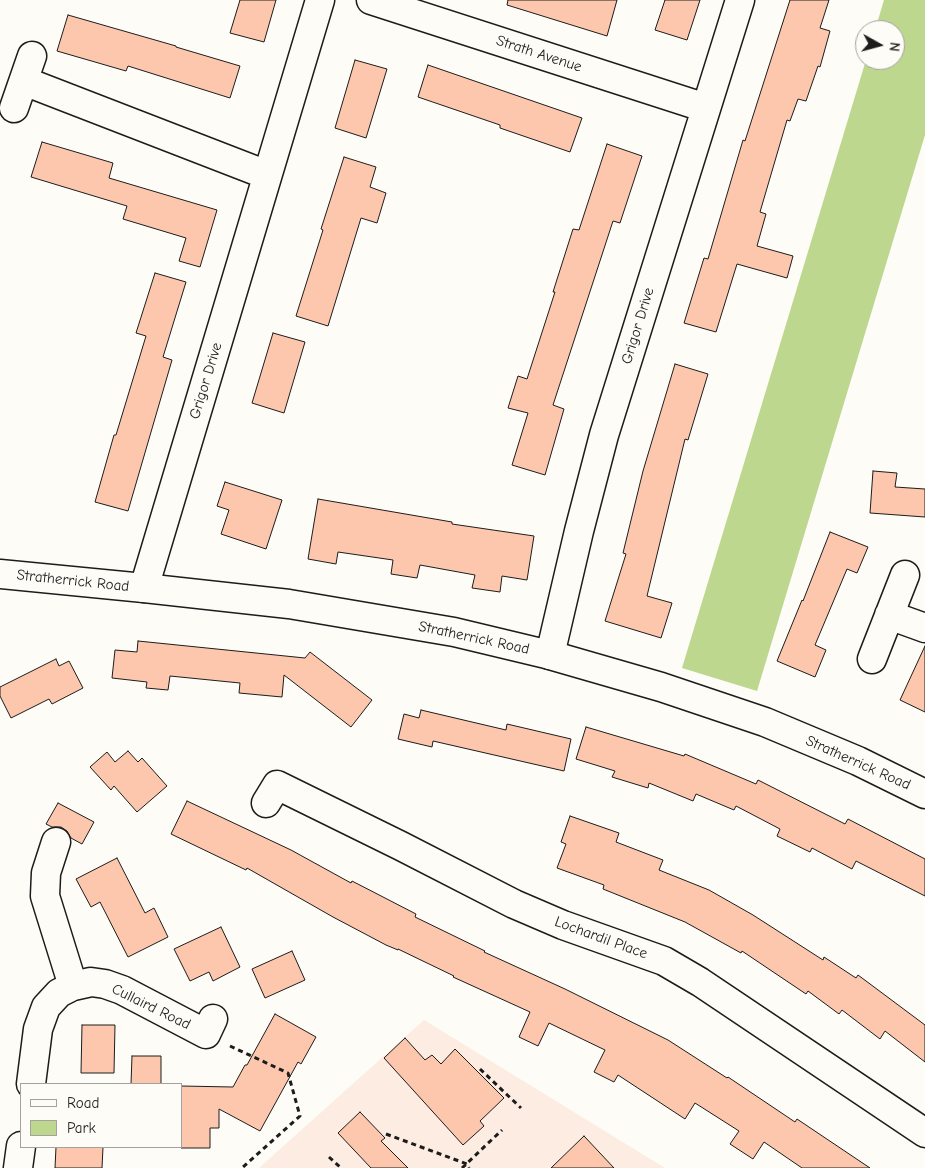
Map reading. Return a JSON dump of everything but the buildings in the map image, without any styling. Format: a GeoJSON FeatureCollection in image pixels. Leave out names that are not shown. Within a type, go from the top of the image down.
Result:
{"type":"FeatureCollection","features":[{"type":"Feature","properties":{"kind":"street","name":"Grigor Drive"},"geometry":{"type":"LineString","coordinates":[[144,588],[320,0]]}},
{"type":"Feature","properties":{"kind":"street","name":"Strath Avenue"},"geometry":{"type":"LineString","coordinates":[[371,0],[706,108]]}},
{"type":"Feature","properties":{"kind":"street","name":"Grigor Drive"},"geometry":{"type":"LineString","coordinates":[[550,655],[604,435],[740,0]]}},
{"type":"Feature","properties":{"kind":"street"},"geometry":{"type":"LineString","coordinates":[[14,108],[32,56]]}},
{"type":"Feature","properties":{"kind":"street"},"geometry":{"type":"LineString","coordinates":[[24,81],[267,175]]}},
{"type":"Feature","properties":{"kind":"street","name":"Stratherrick Road"},"geometry":{"type":"LineString","coordinates":[[0,574],[289,604],[454,632],[550,655],[661,686],[765,722],[858,761],[925,794]]}},
{"type":"Feature","properties":{"kind":"street"},"geometry":{"type":"LineString","coordinates":[[872,658],[905,575]]}},
{"type":"Feature","properties":{"kind":"street"},"geometry":{"type":"LineString","coordinates":[[889,615],[925,628]]}},
{"type":"Feature","properties":{"kind":"street","name":"Lochardil Place"},"geometry":{"type":"LineString","coordinates":[[266,802],[277,785],[514,904],[563,925],[664,961],[700,982],[925,1133]]}},
{"type":"Feature","properties":{"kind":"street"},"geometry":{"type":"LineString","coordinates":[[58,843],[46,873],[45,896],[73,986]]}},
{"type":"Feature","properties":{"kind":"street","name":"Cullaird Road"},"geometry":{"type":"LineString","coordinates":[[31,1083],[38,1029],[46,1006],[59,993],[73,986],[90,982],[106,984],[210,1027]]}},
{"type":"Feature","properties":{"kind":"path"},"geometry":{"type":"LineString","coordinates":[[210,1027],[288,1073],[300,1116],[242,1168]]}},
{"type":"Feature","properties":{"kind":"path"},"geometry":{"type":"LineString","coordinates":[[480,1069],[520,1108]]}},
{"type":"Feature","properties":{"kind":"path"},"geometry":{"type":"LineString","coordinates":[[462,1168],[502,1130]]}},
{"type":"Feature","properties":{"kind":"path"},"geometry":{"type":"LineString","coordinates":[[386,1134],[467,1164],[470,1168]]}},
{"type":"Feature","properties":{"kind":"path"},"geometry":{"type":"LineString","coordinates":[[329,1156],[341,1168]]}},
{"type":"Feature","properties":{"kind":"shaded area"},"geometry":{"type":"Polygon","coordinates":[[[424,1020],[665,1168],[259,1168],[424,1020]]]}},
{"type":"Feature","properties":{"kind":"green space"},"geometry":{"type":"Polygon","coordinates":[[[884,0],[925,0],[925,135],[757,691],[682,668],[863,70],[905,70],[905,20],[878,20],[884,0]]]}}]}
